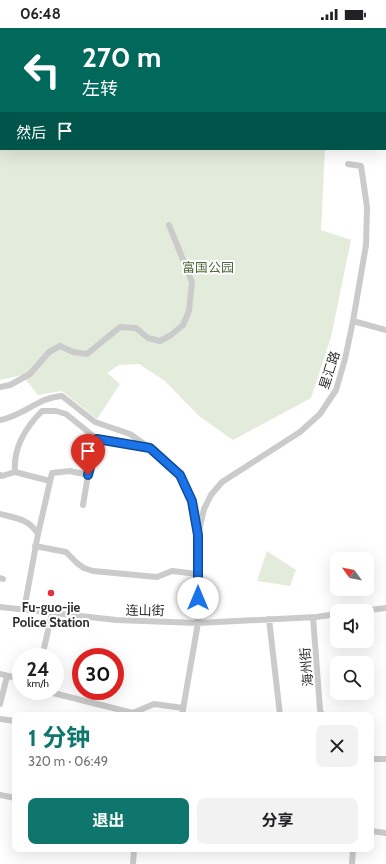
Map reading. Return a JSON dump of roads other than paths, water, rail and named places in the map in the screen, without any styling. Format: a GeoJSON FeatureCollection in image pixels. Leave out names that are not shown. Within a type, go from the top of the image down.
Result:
{"type":"FeatureCollection","features":[{"type":"Feature","properties":{"kind":"street","name":"星汇路"},"geometry":{"type":"LineString","coordinates":[[198,535],[204,509],[211,495],[222,482],[300,432],[320,414],[336,390],[354,321],[366,245],[367,207],[361,166],[348,164]]}},
{"type":"Feature","properties":{"kind":"street"},"geometry":{"type":"LineString","coordinates":[[0,386],[10,385],[30,374],[49,352],[60,346],[73,352],[87,354],[120,327],[136,328],[148,338],[160,341],[171,335],[183,325],[190,311],[192,282],[169,225]]}},
{"type":"Feature","properties":{"kind":"street"},"geometry":{"type":"LineString","coordinates":[[354,321],[386,330]]}},
{"type":"Feature","properties":{"kind":"street"},"geometry":{"type":"LineString","coordinates":[[0,420],[19,414],[52,396],[62,396],[95,422],[130,434],[150,448],[180,475],[192,501],[198,535],[198,622],[183,712]]}},
{"type":"Feature","properties":{"kind":"street"},"geometry":{"type":"LineString","coordinates":[[15,472],[14,463],[18,445],[33,421],[42,411],[56,411],[66,414],[97,439],[150,448]]}},
{"type":"Feature","properties":{"kind":"street"},"geometry":{"type":"LineString","coordinates":[[83,505],[88,475],[97,439]]}},
{"type":"Feature","properties":{"kind":"street"},"geometry":{"type":"LineString","coordinates":[[24,610],[35,546],[52,473],[70,471],[88,475]]}},
{"type":"Feature","properties":{"kind":"street"},"geometry":{"type":"LineString","coordinates":[[0,475],[2,476],[15,472],[50,481]]}},
{"type":"Feature","properties":{"kind":"street"},"geometry":{"type":"LineString","coordinates":[[0,514],[22,520],[33,526],[38,534]]}},
{"type":"Feature","properties":{"kind":"street"},"geometry":{"type":"LineString","coordinates":[[35,546],[66,552],[77,564],[93,571],[157,577],[172,571],[198,574]]}},
{"type":"Feature","properties":{"kind":"street","name":"连山街"},"geometry":{"type":"LineString","coordinates":[[0,607],[116,620],[198,622],[313,617],[330,615]]}},
{"type":"Feature","properties":{"kind":"street"},"geometry":{"type":"LineString","coordinates":[[374,610],[386,608]]}},
{"type":"Feature","properties":{"kind":"street"},"geometry":{"type":"LineString","coordinates":[[44,648],[52,613]]}},
{"type":"Feature","properties":{"kind":"street","name":"海州街"},"geometry":{"type":"LineString","coordinates":[[313,617],[321,712]]}},
{"type":"Feature","properties":{"kind":"street"},"geometry":{"type":"LineString","coordinates":[[270,619],[280,712]]}},
{"type":"Feature","properties":{"kind":"street"},"geometry":{"type":"LineString","coordinates":[[0,674],[12,677]]}},
{"type":"Feature","properties":{"kind":"street"},"geometry":{"type":"LineString","coordinates":[[0,704],[7,676]]}},
{"type":"Feature","properties":{"kind":"street"},"geometry":{"type":"LineString","coordinates":[[64,696],[129,712]]}},
{"type":"Feature","properties":{"kind":"street"},"geometry":{"type":"LineString","coordinates":[[141,712],[154,704],[184,708]]}},
{"type":"Feature","properties":{"kind":"street"},"geometry":{"type":"LineString","coordinates":[[0,718],[12,720]]}},
{"type":"Feature","properties":{"kind":"street"},"geometry":{"type":"LineString","coordinates":[[374,759],[386,759]]}},
{"type":"Feature","properties":{"kind":"street"},"geometry":{"type":"LineString","coordinates":[[0,795],[12,797]]}},
{"type":"Feature","properties":{"kind":"street"},"geometry":{"type":"LineString","coordinates":[[374,831],[386,833]]}},
{"type":"Feature","properties":{"kind":"street"},"geometry":{"type":"LineString","coordinates":[[133,864],[134,852]]}},
{"type":"Feature","properties":{"kind":"street"},"geometry":{"type":"LineString","coordinates":[[352,864],[353,852]]}},
{"type":"Feature","properties":{"kind":"place","name":"Fu-guo-jie Police Station"},"geometry":{"type":"Point","coordinates":[51,593]}},
{"type":"Feature","properties":{"kind":"park label","name":"富国公园"},"geometry":{"type":"Point","coordinates":[208,267]}}]}
